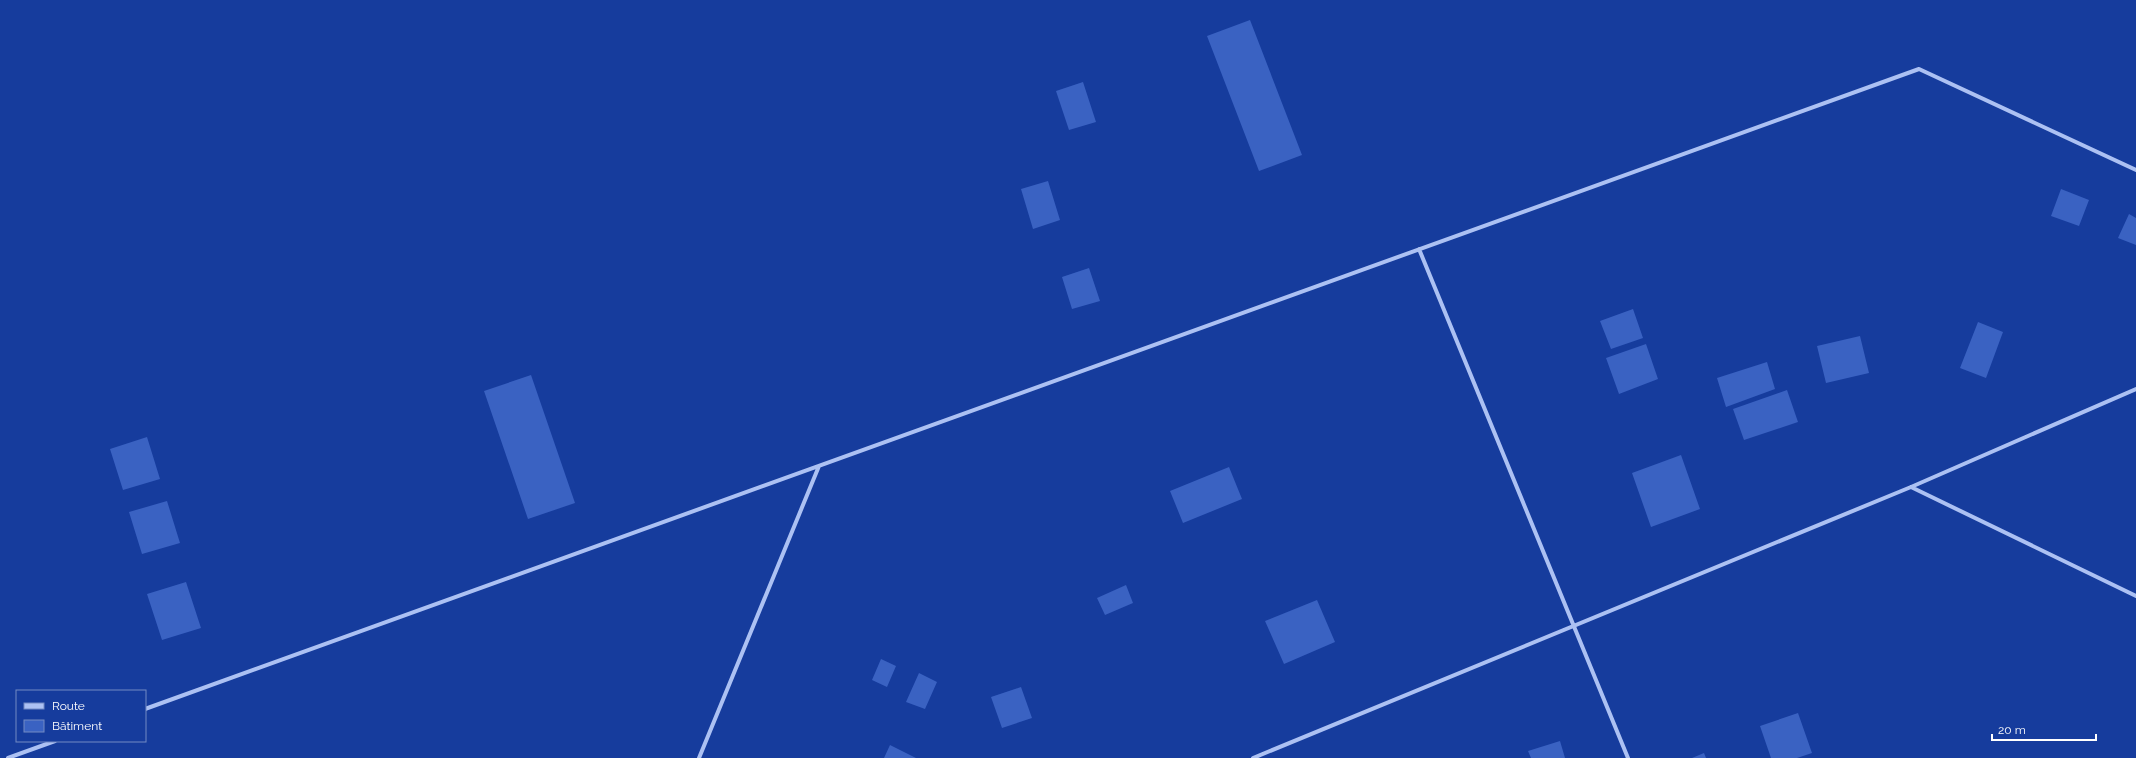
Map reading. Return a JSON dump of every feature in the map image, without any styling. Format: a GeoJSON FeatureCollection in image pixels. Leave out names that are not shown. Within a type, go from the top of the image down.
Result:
{"type":"FeatureCollection","features":[{"type":"Feature","properties":{"kind":"street"},"geometry":{"type":"LineString","coordinates":[[146,709],[1919,69],[2136,170]]}},
{"type":"Feature","properties":{"kind":"street"},"geometry":{"type":"LineString","coordinates":[[1419,249],[1628,758]]}},
{"type":"Feature","properties":{"kind":"street"},"geometry":{"type":"LineString","coordinates":[[1253,758],[1911,487],[2136,389]]}},
{"type":"Feature","properties":{"kind":"street"},"geometry":{"type":"LineString","coordinates":[[699,758],[819,466]]}},
{"type":"Feature","properties":{"kind":"street"},"geometry":{"type":"LineString","coordinates":[[1911,487],[2136,596]]}},
{"type":"Feature","properties":{"kind":"street"},"geometry":{"type":"LineString","coordinates":[[8,758],[52,742]]}},
{"type":"Feature","properties":{"kind":"building"},"geometry":{"type":"Polygon","coordinates":[[[1250,20],[1302,155],[1259,171],[1207,36],[1250,20]]]}},
{"type":"Feature","properties":{"kind":"building"},"geometry":{"type":"Polygon","coordinates":[[[1083,82],[1096,122],[1069,130],[1056,91],[1083,82]]]}},
{"type":"Feature","properties":{"kind":"building"},"geometry":{"type":"Polygon","coordinates":[[[1048,181],[1060,220],[1033,229],[1021,189],[1048,181]]]}},
{"type":"Feature","properties":{"kind":"building"},"geometry":{"type":"Polygon","coordinates":[[[2061,189],[2089,200],[2079,226],[2051,216],[2061,189]]]}},
{"type":"Feature","properties":{"kind":"building"},"geometry":{"type":"Polygon","coordinates":[[[2129,214],[2136,218],[2136,245],[2118,238],[2129,214]]]}},
{"type":"Feature","properties":{"kind":"building"},"geometry":{"type":"Polygon","coordinates":[[[1089,268],[1100,301],[1072,309],[1062,277],[1089,268]]]}},
{"type":"Feature","properties":{"kind":"building"},"geometry":{"type":"Polygon","coordinates":[[[1633,309],[1643,338],[1611,349],[1600,321],[1633,309]]]}},
{"type":"Feature","properties":{"kind":"building"},"geometry":{"type":"Polygon","coordinates":[[[1978,322],[2003,332],[1986,378],[1960,368],[1978,322]]]}},
{"type":"Feature","properties":{"kind":"building"},"geometry":{"type":"Polygon","coordinates":[[[1860,336],[1869,373],[1826,383],[1817,346],[1860,336]]]}},
{"type":"Feature","properties":{"kind":"building"},"geometry":{"type":"Polygon","coordinates":[[[1646,344],[1658,379],[1619,394],[1606,358],[1646,344]]]}},
{"type":"Feature","properties":{"kind":"building"},"geometry":{"type":"Polygon","coordinates":[[[1767,362],[1775,389],[1726,407],[1717,378],[1767,362]]]}},
{"type":"Feature","properties":{"kind":"building"},"geometry":{"type":"Polygon","coordinates":[[[531,375],[575,503],[528,519],[484,391],[531,375]]]}},
{"type":"Feature","properties":{"kind":"building"},"geometry":{"type":"Polygon","coordinates":[[[1787,390],[1798,422],[1744,440],[1733,409],[1787,390]]]}},
{"type":"Feature","properties":{"kind":"building"},"geometry":{"type":"Polygon","coordinates":[[[147,437],[160,479],[123,490],[110,449],[147,437]]]}},
{"type":"Feature","properties":{"kind":"building"},"geometry":{"type":"Polygon","coordinates":[[[1681,455],[1700,509],[1651,527],[1632,473],[1681,455]]]}},
{"type":"Feature","properties":{"kind":"building"},"geometry":{"type":"Polygon","coordinates":[[[1229,467],[1242,499],[1183,523],[1170,491],[1229,467]]]}},
{"type":"Feature","properties":{"kind":"building"},"geometry":{"type":"Polygon","coordinates":[[[167,501],[180,543],[142,554],[129,512],[167,501]]]}},
{"type":"Feature","properties":{"kind":"building"},"geometry":{"type":"Polygon","coordinates":[[[186,582],[201,628],[162,640],[147,594],[186,582]]]}},
{"type":"Feature","properties":{"kind":"building"},"geometry":{"type":"Polygon","coordinates":[[[1126,585],[1133,603],[1105,615],[1097,598],[1126,585]]]}},
{"type":"Feature","properties":{"kind":"building"},"geometry":{"type":"Polygon","coordinates":[[[1317,600],[1335,642],[1284,664],[1265,621],[1317,600]]]}},
{"type":"Feature","properties":{"kind":"building"},"geometry":{"type":"Polygon","coordinates":[[[881,659],[896,666],[887,687],[872,680],[881,659]]]}},
{"type":"Feature","properties":{"kind":"building"},"geometry":{"type":"Polygon","coordinates":[[[919,673],[937,682],[925,709],[906,702],[919,673]]]}},
{"type":"Feature","properties":{"kind":"building"},"geometry":{"type":"Polygon","coordinates":[[[1021,687],[1032,718],[1002,728],[991,697],[1021,687]]]}},
{"type":"Feature","properties":{"kind":"building"},"geometry":{"type":"Polygon","coordinates":[[[1798,713],[1812,753],[1797,758],[1771,758],[1760,726],[1798,713]]]}},
{"type":"Feature","properties":{"kind":"building"},"geometry":{"type":"Polygon","coordinates":[[[1560,741],[1565,758],[1531,758],[1528,751],[1560,741]]]}},
{"type":"Feature","properties":{"kind":"building"},"geometry":{"type":"Polygon","coordinates":[[[890,745],[916,758],[884,758],[890,745]]]}},
{"type":"Feature","properties":{"kind":"building"},"geometry":{"type":"Polygon","coordinates":[[[1704,753],[1706,758],[1692,758],[1704,753]]]}}]}
